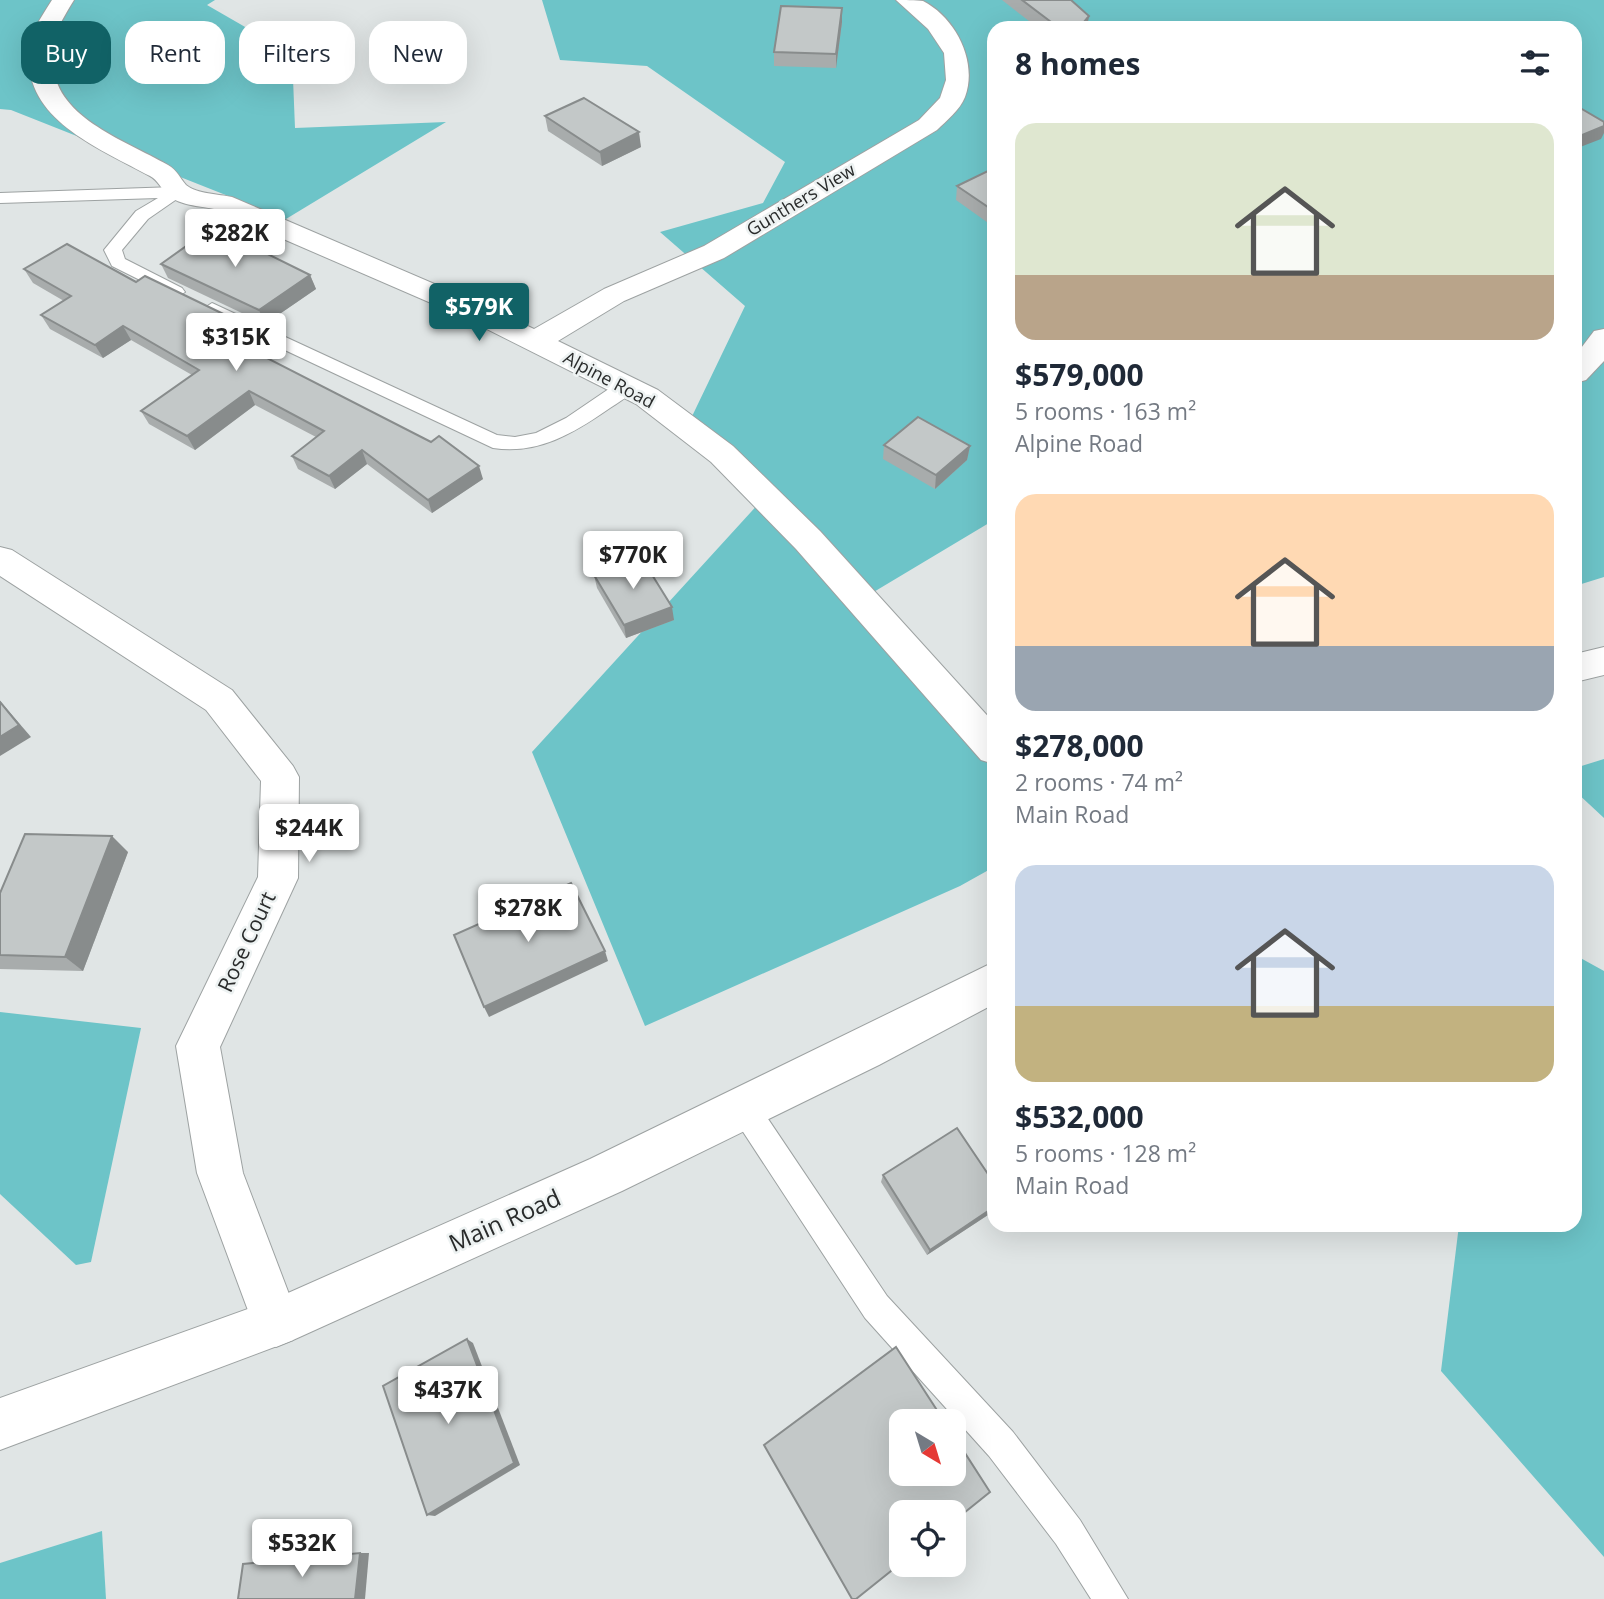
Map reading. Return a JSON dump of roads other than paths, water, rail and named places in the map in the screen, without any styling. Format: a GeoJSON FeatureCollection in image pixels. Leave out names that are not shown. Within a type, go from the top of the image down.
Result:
{"type":"FeatureCollection","features":[{"type":"Feature","properties":{"kind":"street","name":"Alpine Road"},"geometry":{"type":"LineString","coordinates":[[64,0],[54,10],[36,42],[33,60],[40,94],[58,114],[96,140],[163,173],[179,192],[223,203],[471,310],[647,397],[732,464],[808,540],[987,741]]}},
{"type":"Feature","properties":{"kind":"street","name":"Gunthers View"},"geometry":{"type":"LineString","coordinates":[[534,342],[614,295],[714,252],[928,125],[952,100],[958,80],[956,53],[937,24],[907,0]]}},
{"type":"Feature","properties":{"kind":"street"},"geometry":{"type":"LineString","coordinates":[[1582,366],[1604,338]]}},
{"type":"Feature","properties":{"kind":"street","name":"Rose Court"},"geometry":{"type":"LineString","coordinates":[[0,559],[219,700],[280,778],[278,878],[198,1046],[220,1173],[276,1323]]}},
{"type":"Feature","properties":{"kind":"street"},"geometry":{"type":"LineString","coordinates":[[1582,666],[1604,661]]}},
{"type":"Feature","properties":{"kind":"street","name":"Main Road"},"geometry":{"type":"LineString","coordinates":[[0,1424],[276,1323],[606,1175],[987,986]]}},
{"type":"Feature","properties":{"kind":"lane"},"geometry":{"type":"LineString","coordinates":[[0,198],[96,197],[179,192]]}},
{"type":"Feature","properties":{"kind":"lane"},"geometry":{"type":"LineString","coordinates":[[179,192],[142,215],[113,250],[118,262],[199,303],[493,441],[517,444],[542,438],[571,424],[626,387]]}},
{"type":"Feature","properties":{"kind":"lane"},"geometry":{"type":"LineString","coordinates":[[744,1108],[876,1307],[1001,1444],[1068,1532],[1111,1599]]}}]}
